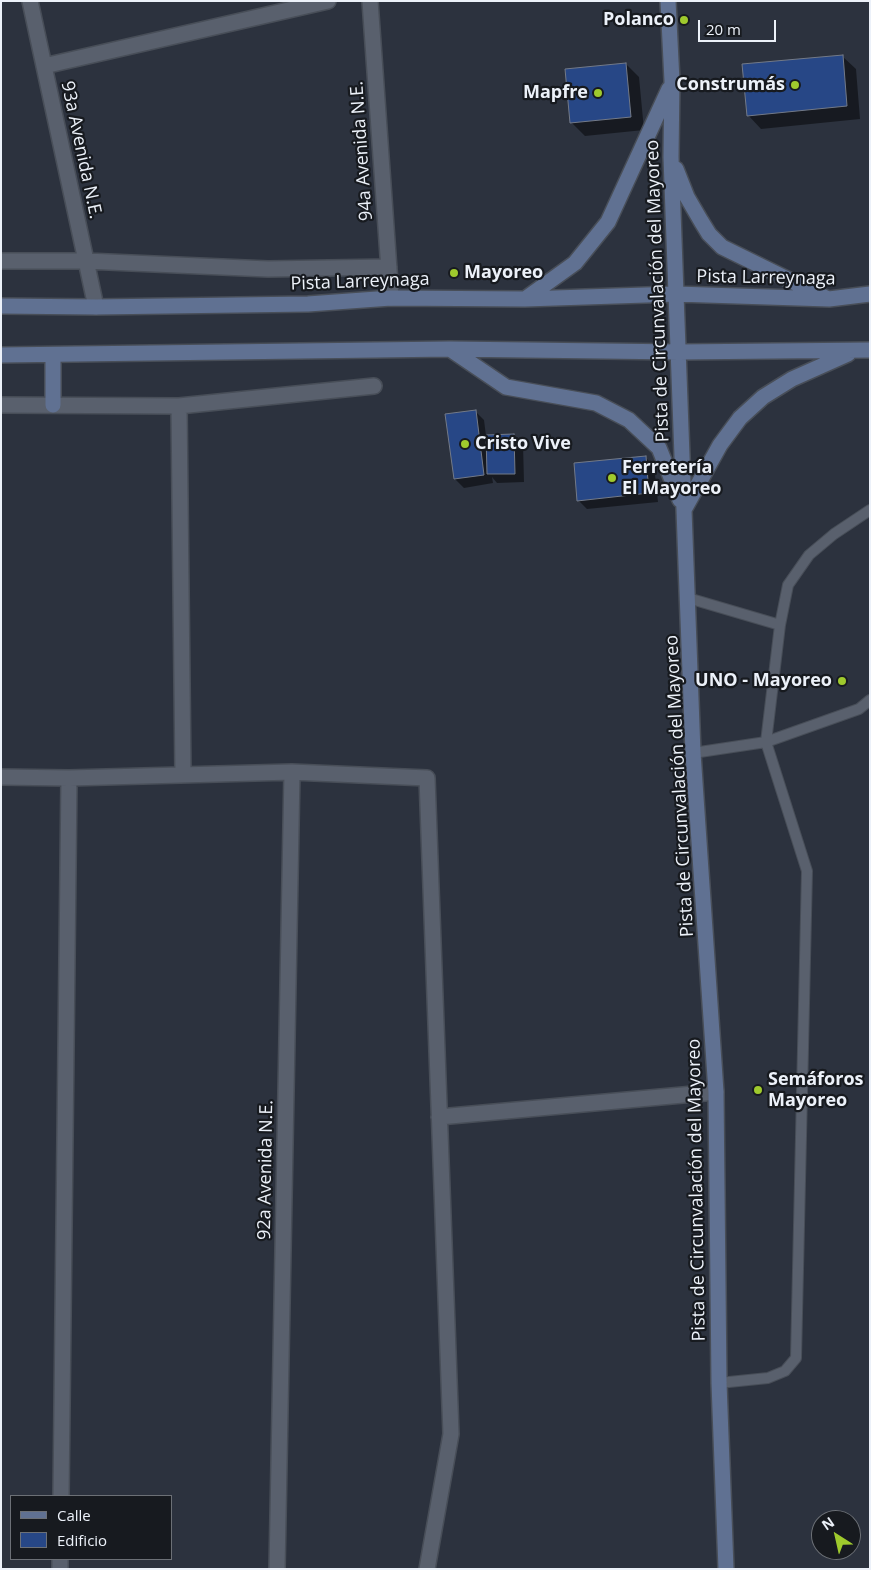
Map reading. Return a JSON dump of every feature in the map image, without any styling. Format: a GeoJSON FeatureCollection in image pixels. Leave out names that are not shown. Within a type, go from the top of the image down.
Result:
{"type":"FeatureCollection","features":[{"type":"Feature","properties":{"kind":"main road","name":"Pista de Circunvalación del Mayoreo"},"geometry":{"type":"LineString","coordinates":[[668,1],[672,81],[676,294],[680,352],[693,754],[716,1092],[719,1383],[726,1569]]}},
{"type":"Feature","properties":{"kind":"main road"},"geometry":{"type":"LineString","coordinates":[[525,299],[575,263],[608,222],[672,81]]}},
{"type":"Feature","properties":{"kind":"main road"},"geometry":{"type":"LineString","coordinates":[[672,157],[687,197],[709,234],[722,247],[829,300]]}},
{"type":"Feature","properties":{"kind":"main road","name":"Pista Larreynaga"},"geometry":{"type":"LineString","coordinates":[[1,306],[96,307],[308,304],[391,298],[525,299],[676,294],[829,300],[870,294]]}},
{"type":"Feature","properties":{"kind":"main road"},"geometry":{"type":"LineString","coordinates":[[450,349],[506,387],[596,404],[629,420],[659,448],[684,509]]}},
{"type":"Feature","properties":{"kind":"main road"},"geometry":{"type":"LineString","coordinates":[[1,355],[450,349],[680,352],[862,350]]}},
{"type":"Feature","properties":{"kind":"main road"},"geometry":{"type":"LineString","coordinates":[[684,509],[720,446],[740,418],[763,397],[792,379],[862,350]]}},
{"type":"Feature","properties":{"kind":"main road"},"geometry":{"type":"LineString","coordinates":[[53,355],[53,405]]}},
{"type":"Feature","properties":{"kind":"street","name":"93a Avenida N.E."},"geometry":{"type":"LineString","coordinates":[[30,1],[96,307]]}},
{"type":"Feature","properties":{"kind":"street"},"geometry":{"type":"LineString","coordinates":[[44,66],[328,1]]}},
{"type":"Feature","properties":{"kind":"street","name":"94a Avenida N.E."},"geometry":{"type":"LineString","coordinates":[[370,1],[391,298]]}},
{"type":"Feature","properties":{"kind":"street"},"geometry":{"type":"LineString","coordinates":[[1,261],[86,261],[268,269],[389,267]]}},
{"type":"Feature","properties":{"kind":"street"},"geometry":{"type":"LineString","coordinates":[[1,405],[179,406],[374,386]]}},
{"type":"Feature","properties":{"kind":"street"},"geometry":{"type":"LineString","coordinates":[[179,406],[184,775]]}},
{"type":"Feature","properties":{"kind":"street"},"geometry":{"type":"LineString","coordinates":[[1,777],[70,778],[292,772],[428,778],[451,1434],[427,1569]]}},
{"type":"Feature","properties":{"kind":"street","name":"92a Avenida N.E."},"geometry":{"type":"LineString","coordinates":[[277,1569],[292,772]]}},
{"type":"Feature","properties":{"kind":"street"},"geometry":{"type":"LineString","coordinates":[[61,1495],[70,778]]}},
{"type":"Feature","properties":{"kind":"street"},"geometry":{"type":"LineString","coordinates":[[439,1116],[716,1092]]}},
{"type":"Feature","properties":{"kind":"lane"},"geometry":{"type":"LineString","coordinates":[[719,1383],[768,1378],[785,1371],[796,1358],[807,871],[766,742],[780,626],[788,586],[809,555],[834,534],[870,510]]}},
{"type":"Feature","properties":{"kind":"lane"},"geometry":{"type":"LineString","coordinates":[[688,598],[780,626]]}},
{"type":"Feature","properties":{"kind":"lane"},"geometry":{"type":"LineString","coordinates":[[693,754],[766,742],[859,709],[870,700]]}},
{"type":"Feature","properties":{"kind":"building","name":"Construmás"},"geometry":{"type":"Polygon","coordinates":[[[843,55],[847,106],[747,116],[742,64],[843,55]]]}},
{"type":"Feature","properties":{"kind":"building","name":"Mapfre"},"geometry":{"type":"Polygon","coordinates":[[[626,63],[631,117],[570,123],[565,69],[626,63]]]}},
{"type":"Feature","properties":{"kind":"building","name":"Cristo Vive"},"geometry":{"type":"Polygon","coordinates":[[[476,410],[484,475],[454,479],[445,414],[476,410]]]}},
{"type":"Feature","properties":{"kind":"building"},"geometry":{"type":"Polygon","coordinates":[[[514,434],[515,474],[487,474],[486,435],[514,434]]]}},
{"type":"Feature","properties":{"kind":"building","name":"Ferretería El Mayoreo"},"geometry":{"type":"Polygon","coordinates":[[[646,456],[649,493],[577,501],[574,463],[646,456]]]}},
{"type":"Feature","properties":{"kind":"place","name":"Polanco"},"geometry":{"type":"Point","coordinates":[684,20]}},
{"type":"Feature","properties":{"kind":"place","name":"Construmás"},"geometry":{"type":"Point","coordinates":[795,85]}},
{"type":"Feature","properties":{"kind":"place","name":"Mapfre"},"geometry":{"type":"Point","coordinates":[598,93]}},
{"type":"Feature","properties":{"kind":"place","name":"Mayoreo"},"geometry":{"type":"Point","coordinates":[454,273]}},
{"type":"Feature","properties":{"kind":"place","name":"Cristo Vive"},"geometry":{"type":"Point","coordinates":[465,444]}},
{"type":"Feature","properties":{"kind":"place","name":"Ferretería El Mayoreo"},"geometry":{"type":"Point","coordinates":[612,478]}},
{"type":"Feature","properties":{"kind":"place","name":"UNO - Mayoreo"},"geometry":{"type":"Point","coordinates":[842,681]}},
{"type":"Feature","properties":{"kind":"place","name":"Semáforos Mayoreo"},"geometry":{"type":"Point","coordinates":[758,1090]}}]}
